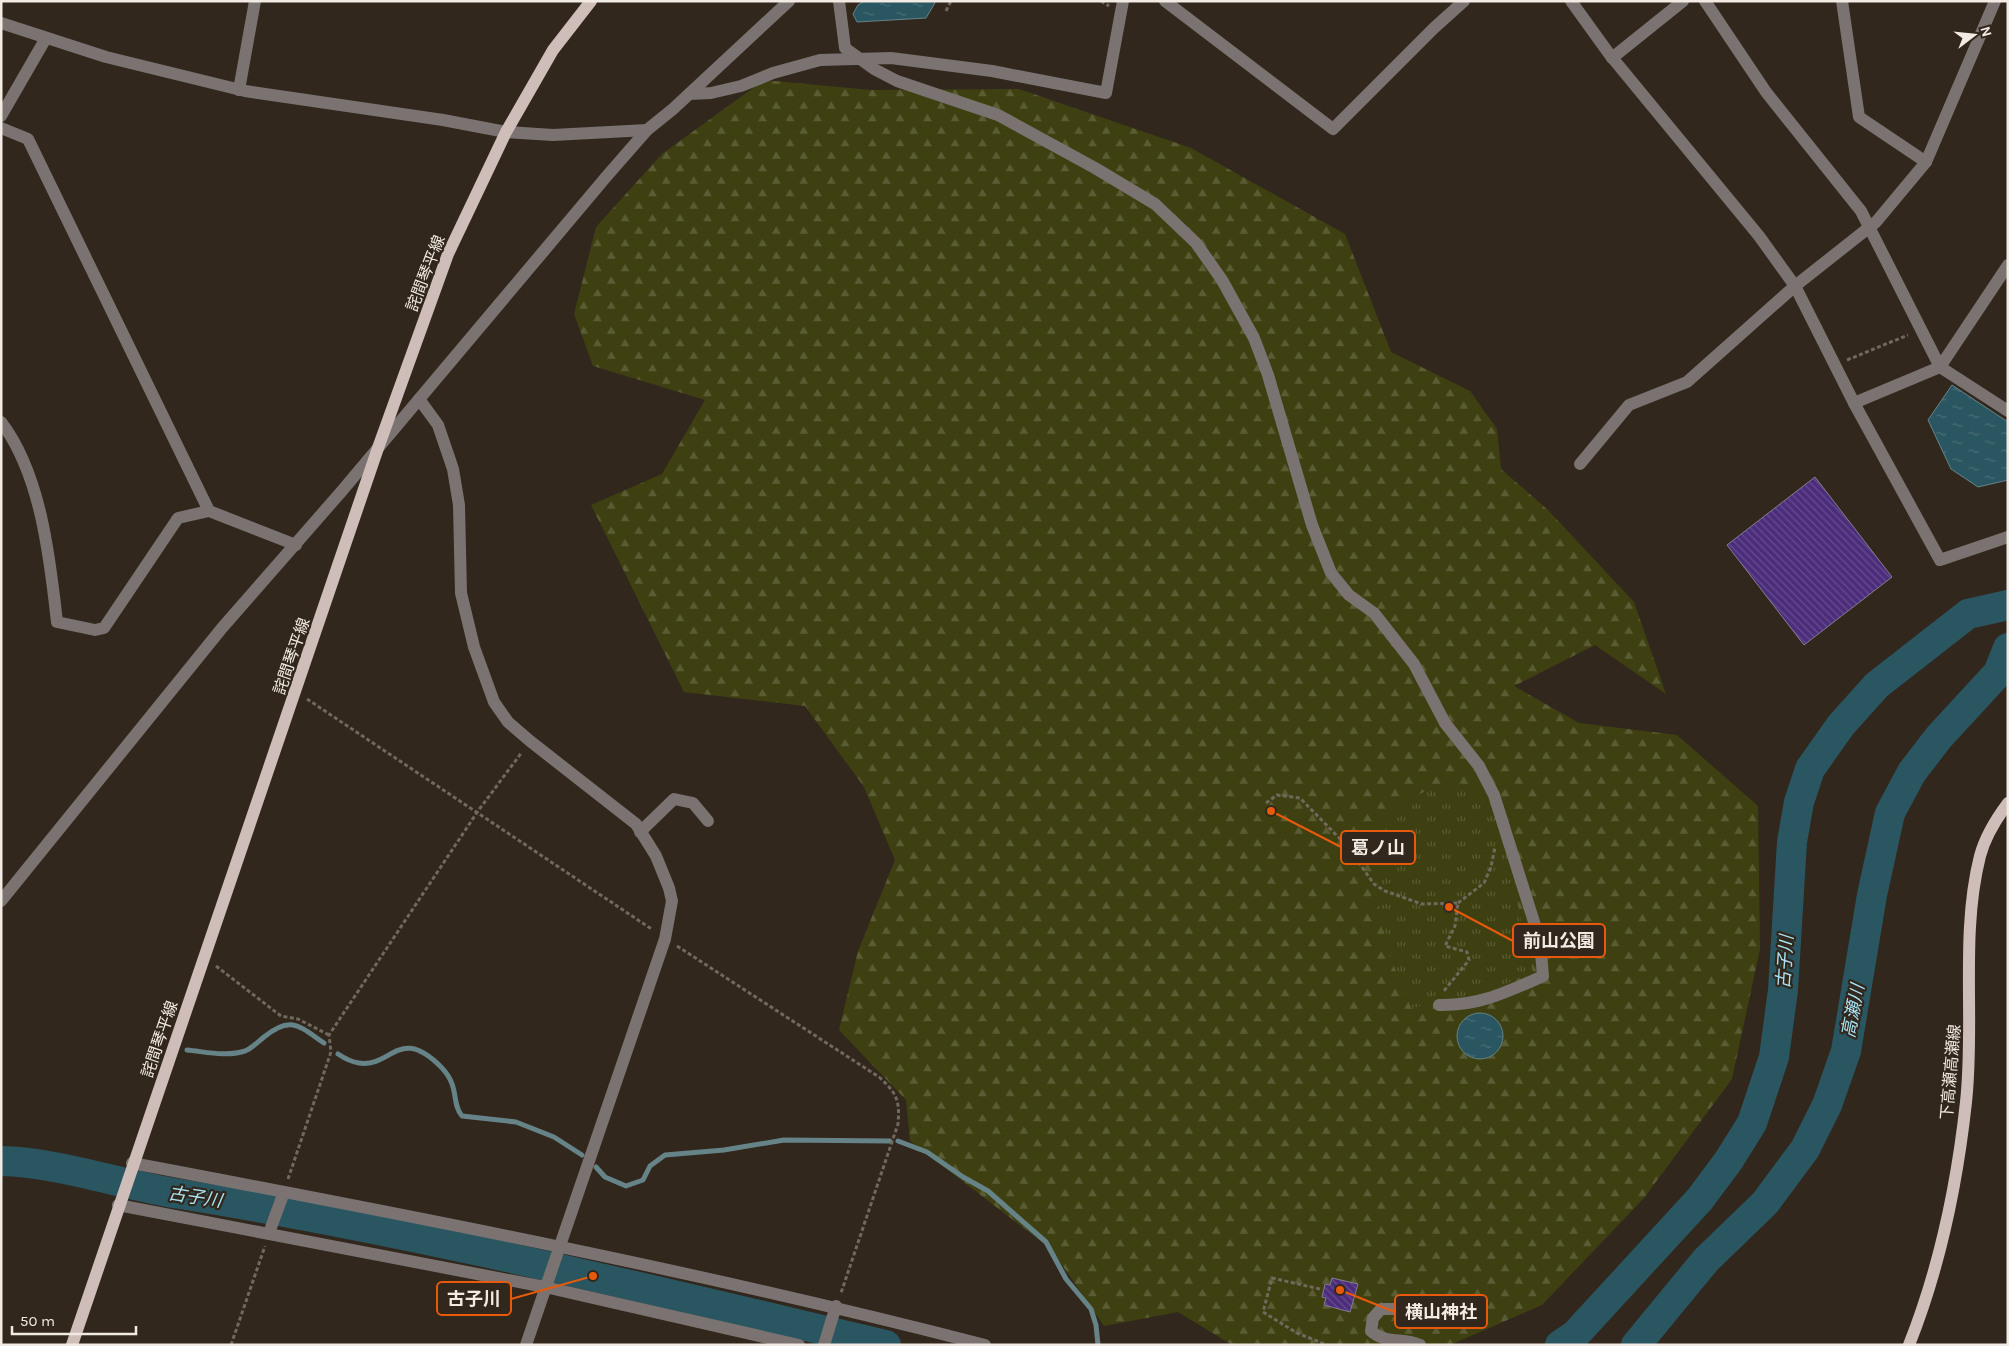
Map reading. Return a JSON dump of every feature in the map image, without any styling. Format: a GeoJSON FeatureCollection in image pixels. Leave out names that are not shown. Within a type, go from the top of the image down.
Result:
{"type":"FeatureCollection","features":[{"type":"Feature","properties":{"kind":"main road","name":"詫間琴平線"},"geometry":{"type":"LineString","coordinates":[[72,1345],[132,1163],[296,692],[378,448],[448,254],[506,132],[553,50],[591,1]]}},
{"type":"Feature","properties":{"kind":"main road","name":"下高瀬高瀬線"},"geometry":{"type":"LineString","coordinates":[[1909,1345],[1925,1304],[1943,1240],[1966,1102],[1971,1020],[1971,905],[1980,855],[1993,823],[2008,803]]}},
{"type":"Feature","properties":{"kind":"street"},"geometry":{"type":"LineString","coordinates":[[239,90],[255,1]]}},
{"type":"Feature","properties":{"kind":"street"},"geometry":{"type":"LineString","coordinates":[[1,901],[222,628],[296,545],[647,130],[689,94],[789,1]]}},
{"type":"Feature","properties":{"kind":"street"},"geometry":{"type":"LineString","coordinates":[[839,1],[846,48],[874,68],[897,81],[998,115],[1147,200],[1196,243],[1222,280],[1254,338],[1268,375],[1312,526],[1331,574],[1349,595],[1374,613],[1396,640],[1414,664],[1445,723],[1479,766],[1494,795],[1523,882],[1540,941],[1543,976],[1491,997],[1464,1005],[1439,1005]]}},
{"type":"Feature","properties":{"kind":"street"},"geometry":{"type":"LineString","coordinates":[[689,94],[711,94],[741,86],[773,73],[820,60],[891,58],[992,71],[1106,93],[1123,1]]}},
{"type":"Feature","properties":{"kind":"street"},"geometry":{"type":"LineString","coordinates":[[1165,1],[1333,129],[1434,28],[1464,1]]}},
{"type":"Feature","properties":{"kind":"street"},"geometry":{"type":"LineString","coordinates":[[1571,1],[1612,58],[1759,236],[1794,286],[1854,404],[1940,560],[2008,537]]}},
{"type":"Feature","properties":{"kind":"street"},"geometry":{"type":"LineString","coordinates":[[1612,58],[1683,1]]}},
{"type":"Feature","properties":{"kind":"street"},"geometry":{"type":"LineString","coordinates":[[1705,1],[1766,92],[1861,211],[1940,368],[2008,411]]}},
{"type":"Feature","properties":{"kind":"street"},"geometry":{"type":"LineString","coordinates":[[1842,1],[1859,117],[1926,162]]}},
{"type":"Feature","properties":{"kind":"street"},"geometry":{"type":"LineString","coordinates":[[1580,464],[1629,405],[1687,382],[1794,286],[1869,227],[1926,162],[1995,1]]}},
{"type":"Feature","properties":{"kind":"street"},"geometry":{"type":"LineString","coordinates":[[1,23],[106,58],[239,90],[443,120],[506,132],[554,135],[647,130]]}},
{"type":"Feature","properties":{"kind":"street"},"geometry":{"type":"LineString","coordinates":[[1,116],[46,38]]}},
{"type":"Feature","properties":{"kind":"street"},"geometry":{"type":"LineString","coordinates":[[1,128],[28,139],[209,511]]}},
{"type":"Feature","properties":{"kind":"street"},"geometry":{"type":"LineString","coordinates":[[1854,404],[1940,368],[2008,266]]}},
{"type":"Feature","properties":{"kind":"street"},"geometry":{"type":"LineString","coordinates":[[419,398],[438,425],[453,469],[459,515],[461,593],[474,647],[494,702],[508,722],[530,741],[636,824],[656,856],[672,901],[665,939],[526,1345]]}},
{"type":"Feature","properties":{"kind":"street"},"geometry":{"type":"LineString","coordinates":[[1,422],[24,463],[46,538],[57,622],[95,630],[104,628],[178,518],[209,511],[296,545]]}},
{"type":"Feature","properties":{"kind":"street"},"geometry":{"type":"LineString","coordinates":[[640,832],[674,799],[693,803],[708,821]]}},
{"type":"Feature","properties":{"kind":"street"},"geometry":{"type":"LineString","coordinates":[[132,1163],[284,1192],[836,1306],[985,1345]]}},
{"type":"Feature","properties":{"kind":"street"},"geometry":{"type":"LineString","coordinates":[[269,1233],[284,1192]]}},
{"type":"Feature","properties":{"kind":"street"},"geometry":{"type":"LineString","coordinates":[[118,1206],[269,1233],[545,1287],[799,1345]]}},
{"type":"Feature","properties":{"kind":"street"},"geometry":{"type":"LineString","coordinates":[[824,1345],[836,1306]]}},
{"type":"Feature","properties":{"kind":"street"},"geometry":{"type":"LineString","coordinates":[[1410,1306],[1399,1309],[1381,1309],[1373,1318],[1371,1331],[1380,1339],[1411,1341],[1420,1345]]}},
{"type":"Feature","properties":{"kind":"path"},"geometry":{"type":"LineString","coordinates":[[946,11],[951,1]]}},
{"type":"Feature","properties":{"kind":"path"},"geometry":{"type":"LineString","coordinates":[[1834,365],[1920,330]]}},
{"type":"Feature","properties":{"kind":"path"},"geometry":{"type":"LineString","coordinates":[[296,692],[478,811],[665,939],[879,1078],[894,1092],[899,1113],[898,1124],[836,1306]]}},
{"type":"Feature","properties":{"kind":"path"},"geometry":{"type":"LineString","coordinates":[[284,1192],[331,1052],[329,1036],[478,811],[530,741]]}},
{"type":"Feature","properties":{"kind":"path"},"geometry":{"type":"LineString","coordinates":[[1266,803],[1277,795],[1300,798],[1347,846],[1374,884],[1384,891],[1422,904],[1458,904],[1484,883],[1491,867],[1495,844]]}},
{"type":"Feature","properties":{"kind":"path"},"geometry":{"type":"LineString","coordinates":[[1439,1005],[1444,988],[1457,976],[1469,960],[1467,952],[1445,946],[1455,926],[1458,904]]}},
{"type":"Feature","properties":{"kind":"path"},"geometry":{"type":"LineString","coordinates":[[204,958],[281,1016],[298,1019],[329,1036]]}},
{"type":"Feature","properties":{"kind":"path"},"geometry":{"type":"LineString","coordinates":[[231,1345],[269,1233]]}},
{"type":"Feature","properties":{"kind":"path"},"geometry":{"type":"LineString","coordinates":[[1320,1288],[1272,1278],[1263,1312],[1297,1333],[1328,1345]]}},
{"type":"Feature","properties":{"kind":"green space"},"geometry":{"type":"Polygon","coordinates":[[[764,80],[871,90],[1019,89],[1191,148],[1345,234],[1391,352],[1470,391],[1497,429],[1501,469],[1548,510],[1634,602],[1666,694],[1595,645],[1514,686],[1579,723],[1677,735],[1758,806],[1760,949],[1732,1079],[1644,1198],[1542,1305],[1450,1345],[1232,1345],[1178,1312],[1104,1326],[1051,1249],[910,1141],[906,1100],[839,1030],[858,951],[895,860],[864,787],[805,706],[684,692],[591,505],[662,474],[705,400],[593,366],[574,314],[596,227],[662,154],[764,80]]]}},
{"type":"Feature","properties":{"kind":"green space"},"geometry":{"type":"Polygon","coordinates":[[[1456,783],[1479,786],[1493,809],[1507,857],[1533,972],[1478,995],[1411,1008],[1384,942],[1377,892],[1380,857],[1377,815],[1430,789],[1456,783]]]}},
{"type":"Feature","properties":{"kind":"water"},"geometry":{"type":"Polygon","coordinates":[[[864,1],[936,1],[926,18],[857,22],[853,14],[858,5],[864,1]]]}},
{"type":"Feature","properties":{"kind":"water"},"geometry":{"type":"Polygon","coordinates":[[[1952,385],[2008,422],[2008,480],[1978,487],[1951,469],[1928,420],[1952,385]]]}},
{"type":"Feature","properties":{"kind":"water"},"geometry":{"type":"Polygon","coordinates":[[[1475,1013],[1485,1013],[1499,1023],[1503,1036],[1499,1049],[1493,1055],[1485,1059],[1475,1059],[1461,1049],[1457,1041],[1457,1031],[1467,1017],[1475,1013]]]}},
{"type":"Feature","properties":{"kind":"building"},"geometry":{"type":"Polygon","coordinates":[[[1815,477],[1892,577],[1804,645],[1727,545],[1815,477]]]}},
{"type":"Feature","properties":{"kind":"building"},"geometry":{"type":"Polygon","coordinates":[[[1332,1278],[1358,1284],[1350,1312],[1324,1305],[1326,1298],[1322,1297],[1325,1284],[1330,1285],[1332,1278]]]}},
{"type":"Feature","properties":{"kind":"waterway","name":"古子川"},"geometry":{"type":"LineString","coordinates":[[1560,1345],[1575,1335],[1700,1199],[1729,1160],[1752,1123],[1774,1057],[1783,990],[1792,842],[1799,802],[1810,769],[1841,725],[1877,685],[1968,614],[2008,605]]}},
{"type":"Feature","properties":{"kind":"waterway","name":"高瀬川"},"geometry":{"type":"LineString","coordinates":[[1636,1345],[1706,1260],[1765,1203],[1805,1149],[1827,1105],[1846,1051],[1872,895],[1890,813],[1912,772],[1939,737],[1998,673],[2008,648]]}},
{"type":"Feature","properties":{"kind":"waterway"},"geometry":{"type":"LineString","coordinates":[[187,1050],[224,1054],[238,1053],[253,1047],[273,1030],[288,1025],[295,1025],[324,1043]]}},
{"type":"Feature","properties":{"kind":"waterway"},"geometry":{"type":"LineString","coordinates":[[338,1054],[353,1062],[370,1063],[406,1048],[416,1049],[427,1055],[448,1075],[457,1106],[462,1116],[516,1122],[554,1137],[582,1155]]}},
{"type":"Feature","properties":{"kind":"waterway"},"geometry":{"type":"LineString","coordinates":[[596,1167],[605,1177],[626,1186],[643,1180],[650,1166],[665,1155],[724,1150],[784,1140],[890,1141]]}},
{"type":"Feature","properties":{"kind":"waterway"},"geometry":{"type":"LineString","coordinates":[[898,1141],[927,1152],[963,1177],[988,1191],[1046,1242],[1066,1279],[1091,1309],[1096,1325],[1098,1345]]}},
{"type":"Feature","properties":{"kind":"waterway","name":"古子川"},"geometry":{"type":"LineString","coordinates":[[1,1161],[45,1165],[158,1190],[269,1209],[446,1244],[623,1283],[886,1345]]}},
{"type":"Feature","properties":{"kind":"place","name":"葛ノ山"},"geometry":{"type":"Point","coordinates":[1271,811]}},
{"type":"Feature","properties":{"kind":"place","name":"前山公園"},"geometry":{"type":"Point","coordinates":[1449,907]}},
{"type":"Feature","properties":{"kind":"place","name":"古子川"},"geometry":{"type":"Point","coordinates":[593,1276]}},
{"type":"Feature","properties":{"kind":"place","name":"横山神社"},"geometry":{"type":"Point","coordinates":[1340,1290]}}]}
